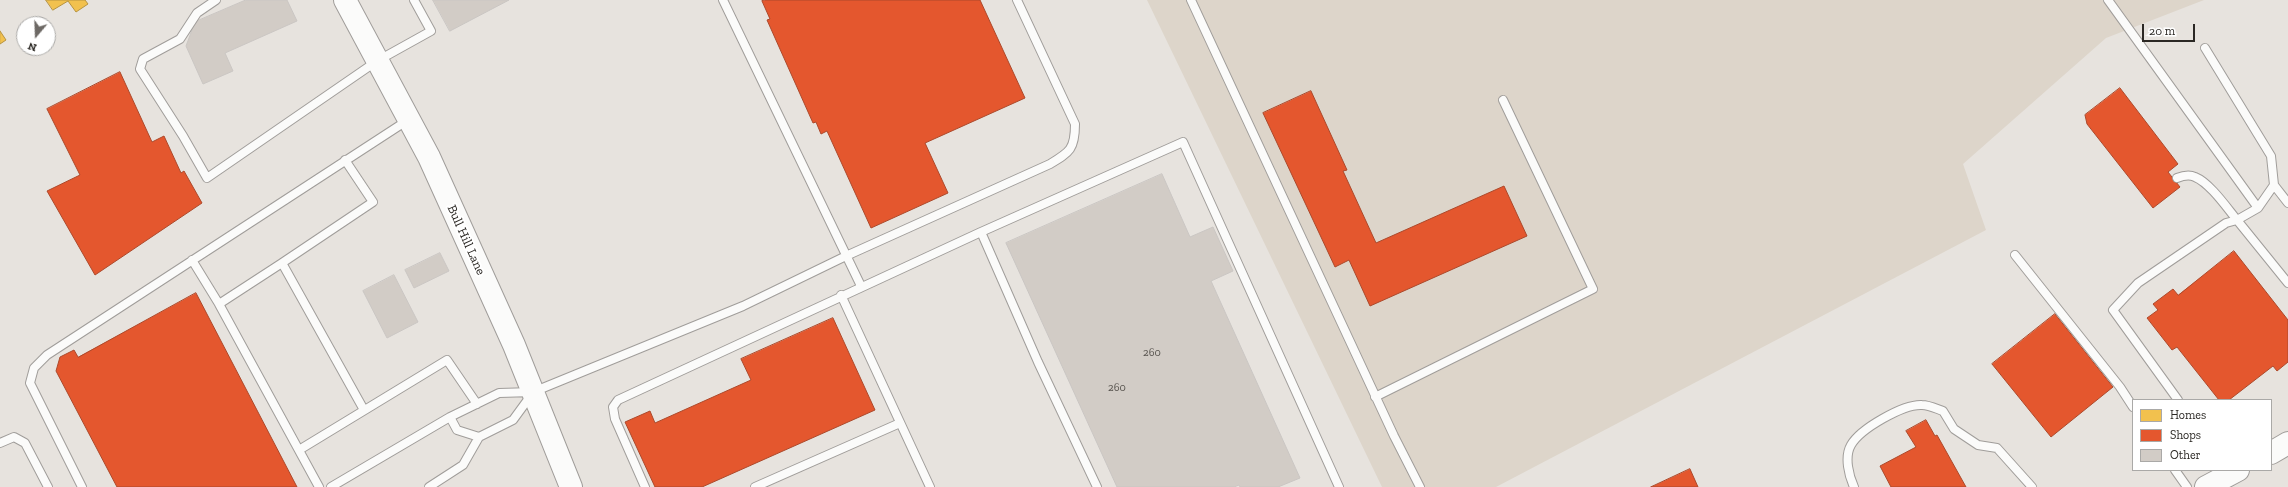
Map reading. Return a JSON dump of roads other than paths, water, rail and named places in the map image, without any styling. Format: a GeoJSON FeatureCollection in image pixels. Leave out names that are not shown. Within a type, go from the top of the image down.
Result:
{"type":"FeatureCollection","features":[{"type":"Feature","properties":{"kind":"main road","name":"Bull Hill Lane"},"geometry":{"type":"LineString","coordinates":[[345,0],[439,179],[514,345],[571,487]]}},
{"type":"Feature","properties":{"kind":"main road"},"geometry":{"type":"LineString","coordinates":[[2272,451],[2288,443]]}},
{"type":"Feature","properties":{"kind":"main road"},"geometry":{"type":"LineString","coordinates":[[2206,487],[2236,471]]}},
{"type":"Feature","properties":{"kind":"lane"},"geometry":{"type":"LineString","coordinates":[[216,0],[197,13],[180,39],[143,59],[140,70],[183,136],[207,178],[378,61],[431,32],[414,0]]}},
{"type":"Feature","properties":{"kind":"lane"},"geometry":{"type":"LineString","coordinates":[[723,0],[861,286]]}},
{"type":"Feature","properties":{"kind":"lane"},"geometry":{"type":"LineString","coordinates":[[331,487],[450,417],[499,393],[533,392],[743,306],[846,256],[1050,164],[1069,153],[1075,141],[1075,124],[1017,0]]}},
{"type":"Feature","properties":{"kind":"lane"},"geometry":{"type":"LineString","coordinates":[[1191,0],[1375,397],[1420,487]]}},
{"type":"Feature","properties":{"kind":"lane"},"geometry":{"type":"LineString","coordinates":[[2108,0],[2258,208]]}},
{"type":"Feature","properties":{"kind":"lane"},"geometry":{"type":"LineString","coordinates":[[2205,48],[2271,156],[2274,186],[2288,202]]}},
{"type":"Feature","properties":{"kind":"lane"},"geometry":{"type":"LineString","coordinates":[[1375,397],[1593,289],[1503,100]]}},
{"type":"Feature","properties":{"kind":"lane"},"geometry":{"type":"LineString","coordinates":[[82,487],[30,383],[34,368],[47,355],[408,119]]}},
{"type":"Feature","properties":{"kind":"lane"},"geometry":{"type":"LineString","coordinates":[[645,487],[615,419],[613,407],[618,400],[841,295],[1183,142],[1339,487]]}},
{"type":"Feature","properties":{"kind":"lane"},"geometry":{"type":"LineString","coordinates":[[219,304],[373,202],[346,160]]}},
{"type":"Feature","properties":{"kind":"lane"},"geometry":{"type":"LineString","coordinates":[[2177,178],[2184,176],[2195,176],[2211,190],[2288,283]]}},
{"type":"Feature","properties":{"kind":"lane"},"geometry":{"type":"LineString","coordinates":[[2177,399],[2113,310],[2138,283],[2226,223],[2237,220],[2258,208],[2274,186]]}},
{"type":"Feature","properties":{"kind":"lane"},"geometry":{"type":"LineString","coordinates":[[981,232],[1038,362],[1097,487]]}},
{"type":"Feature","properties":{"kind":"lane"},"geometry":{"type":"LineString","coordinates":[[2015,255],[2120,387],[2132,405]]}},
{"type":"Feature","properties":{"kind":"lane"},"geometry":{"type":"LineString","coordinates":[[192,260],[219,304],[319,487]]}},
{"type":"Feature","properties":{"kind":"lane"},"geometry":{"type":"LineString","coordinates":[[282,263],[364,410]]}},
{"type":"Feature","properties":{"kind":"lane"},"geometry":{"type":"LineString","coordinates":[[841,295],[930,487]]}},
{"type":"Feature","properties":{"kind":"lane"},"geometry":{"type":"LineString","coordinates":[[299,450],[448,360],[477,404]]}},
{"type":"Feature","properties":{"kind":"lane"},"geometry":{"type":"LineString","coordinates":[[429,487],[463,465],[479,437],[513,420],[533,392]]}},
{"type":"Feature","properties":{"kind":"lane"},"geometry":{"type":"LineString","coordinates":[[1854,487],[1847,470],[1850,446],[1870,427],[1895,411],[1922,405],[1943,411],[1954,429],[1978,445],[1997,448],[2032,487]]}},
{"type":"Feature","properties":{"kind":"lane"},"geometry":{"type":"LineString","coordinates":[[450,417],[457,430],[479,437]]}},
{"type":"Feature","properties":{"kind":"lane"},"geometry":{"type":"LineString","coordinates":[[755,487],[900,422]]}},
{"type":"Feature","properties":{"kind":"lane"},"geometry":{"type":"LineString","coordinates":[[0,443],[14,437],[25,443],[48,487]]}},
{"type":"Feature","properties":{"kind":"lane"},"geometry":{"type":"LineString","coordinates":[[2176,471],[2187,487]]}}]}
